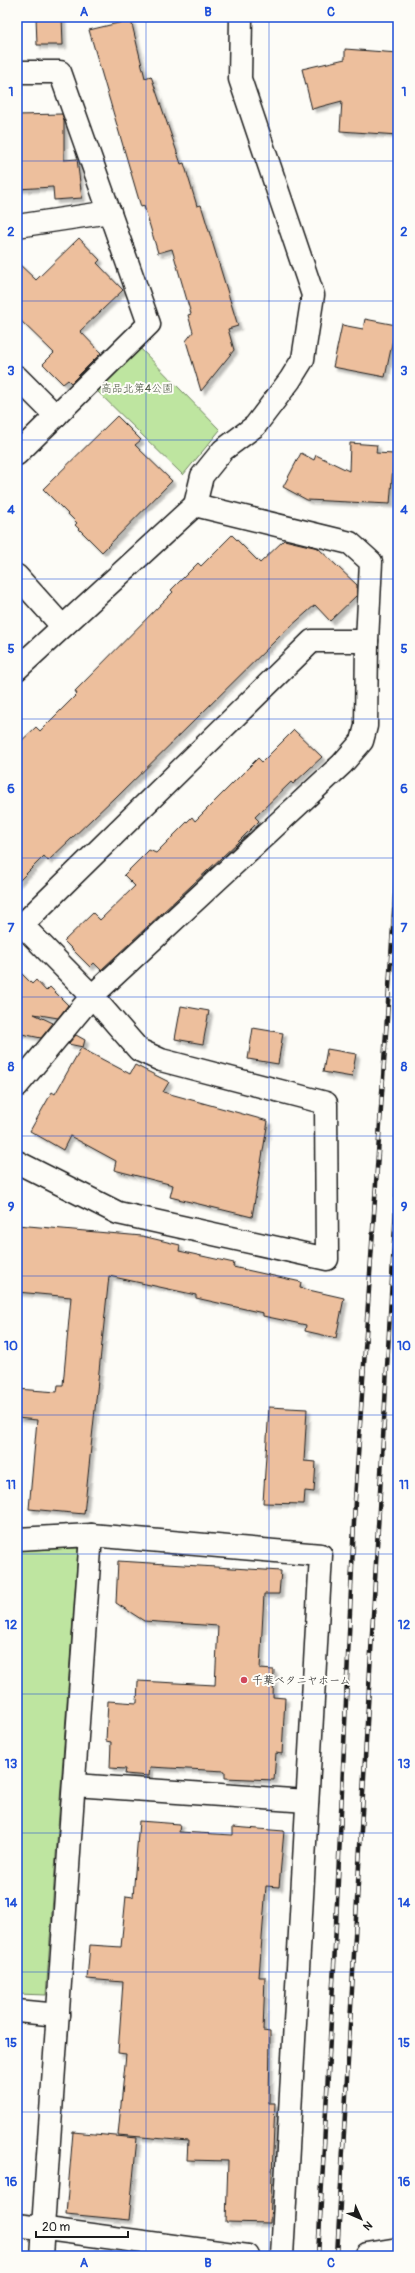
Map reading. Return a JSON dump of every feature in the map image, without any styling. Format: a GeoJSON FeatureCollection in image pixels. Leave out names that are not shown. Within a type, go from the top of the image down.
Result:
{"type":"FeatureCollection","features":[{"type":"Feature","properties":{"kind":"street"},"geometry":{"type":"LineString","coordinates":[[17,669],[195,505],[202,476],[223,450],[255,426],[290,380],[302,359],[313,295],[240,79],[241,17]]}},
{"type":"Feature","properties":{"kind":"street"},"geometry":{"type":"LineString","coordinates":[[17,72],[60,72],[149,324],[17,454]]}},
{"type":"Feature","properties":{"kind":"street"},"geometry":{"type":"LineString","coordinates":[[17,226],[110,212]]}},
{"type":"Feature","properties":{"kind":"street"},"geometry":{"type":"LineString","coordinates":[[17,377],[56,416]]}},
{"type":"Feature","properties":{"kind":"street"},"geometry":{"type":"LineString","coordinates":[[17,1086],[92,996],[342,764],[362,742],[366,726],[366,641],[370,562],[350,543],[195,505]]}},
{"type":"Feature","properties":{"kind":"street"},"geometry":{"type":"LineString","coordinates":[[17,576],[62,626]]}},
{"type":"Feature","properties":{"kind":"street"},"geometry":{"type":"LineString","coordinates":[[17,1162],[118,1213],[327,1259],[326,1103],[161,1060],[139,1050],[92,996],[19,923],[312,641],[366,641]]}},
{"type":"Feature","properties":{"kind":"street"},"geometry":{"type":"LineString","coordinates":[[41,2256],[91,1535]]}},
{"type":"Feature","properties":{"kind":"street"},"geometry":{"type":"LineString","coordinates":[[17,1539],[91,1535],[321,1555],[282,2256]]}},
{"type":"Feature","properties":{"kind":"street"},"geometry":{"type":"LineString","coordinates":[[74,1785],[307,1801]]}},
{"type":"Feature","properties":{"kind":"street"},"geometry":{"type":"LineString","coordinates":[[17,2011],[58,2015]]}},
{"type":"Feature","properties":{"kind":"street"},"geometry":{"type":"LineString","coordinates":[[17,2226],[248,2256]]}},
{"type":"Feature","properties":{"kind":"street"},"geometry":{"type":"LineString","coordinates":[[367,2254],[398,2249]]}},
{"type":"Feature","properties":{"kind":"green space","name":"高品北第4公園"},"geometry":{"type":"Polygon","coordinates":[[[137,345],[220,430],[183,475],[94,388],[137,345]]]}},
{"type":"Feature","properties":{"kind":"green space"},"geometry":{"type":"Polygon","coordinates":[[[78,1548],[46,1995],[17,1994],[17,1550],[78,1548]]]}},
{"type":"Feature","properties":{"kind":"building"},"geometry":{"type":"Polygon","coordinates":[[[36,17],[62,17],[63,45],[37,45],[36,17]]]}},
{"type":"Feature","properties":{"kind":"building"},"geometry":{"type":"Polygon","coordinates":[[[131,20],[145,78],[151,76],[181,164],[184,163],[197,206],[201,205],[238,326],[228,329],[234,350],[201,391],[186,341],[193,332],[188,315],[191,314],[172,249],[158,253],[144,206],[141,207],[89,30],[131,20]]]}},
{"type":"Feature","properties":{"kind":"building"},"geometry":{"type":"Polygon","coordinates":[[[345,49],[398,53],[398,135],[340,131],[342,101],[312,109],[302,69],[345,59],[345,49]]]}},
{"type":"Feature","properties":{"kind":"building"},"geometry":{"type":"Polygon","coordinates":[[[62,114],[64,120],[64,160],[77,159],[82,198],[54,200],[53,187],[17,189],[17,115],[62,114]]]}},
{"type":"Feature","properties":{"kind":"building"},"geometry":{"type":"Polygon","coordinates":[[[79,238],[100,260],[97,263],[123,290],[80,331],[101,353],[71,383],[68,380],[63,384],[43,364],[54,353],[17,317],[17,262],[36,280],[79,238]]]}},
{"type":"Feature","properties":{"kind":"building"},"geometry":{"type":"Polygon","coordinates":[[[365,319],[396,325],[385,377],[333,367],[342,325],[363,329],[365,319]]]}},
{"type":"Feature","properties":{"kind":"building"},"geometry":{"type":"Polygon","coordinates":[[[117,416],[141,440],[135,445],[172,481],[102,552],[75,525],[77,523],[43,489],[117,416]]]}},
{"type":"Feature","properties":{"kind":"building"},"geometry":{"type":"Polygon","coordinates":[[[350,443],[377,445],[376,453],[394,454],[390,504],[307,500],[283,487],[301,453],[314,460],[316,455],[349,471],[350,443]]]}},
{"type":"Feature","properties":{"kind":"building"},"geometry":{"type":"Polygon","coordinates":[[[232,535],[260,563],[284,540],[318,548],[357,585],[357,595],[330,621],[315,605],[281,635],[116,798],[115,797],[48,861],[44,856],[17,883],[17,745],[36,727],[40,731],[77,694],[75,691],[173,592],[171,590],[198,563],[201,566],[232,535]]]}},
{"type":"Feature","properties":{"kind":"building"},"geometry":{"type":"Polygon","coordinates":[[[294,730],[322,757],[293,784],[291,782],[255,817],[259,821],[237,843],[101,970],[94,963],[90,967],[64,941],[93,913],[100,920],[135,886],[124,875],[149,850],[156,853],[192,817],[195,821],[258,758],[262,762],[294,730]]]}},
{"type":"Feature","properties":{"kind":"building"},"geometry":{"type":"Polygon","coordinates":[[[17,969],[32,984],[36,980],[46,991],[50,987],[68,1005],[58,1018],[34,1014],[53,1023],[41,1038],[17,1033],[17,969]]]}},
{"type":"Feature","properties":{"kind":"building"},"geometry":{"type":"Polygon","coordinates":[[[181,1006],[209,1011],[203,1044],[175,1039],[181,1006]]]}},
{"type":"Feature","properties":{"kind":"building"},"geometry":{"type":"Polygon","coordinates":[[[253,1028],[283,1033],[278,1064],[248,1059],[253,1028]]]}},
{"type":"Feature","properties":{"kind":"building"},"geometry":{"type":"Polygon","coordinates":[[[76,1035],[85,1040],[83,1047],[68,1044],[76,1035]]]}},
{"type":"Feature","properties":{"kind":"building"},"geometry":{"type":"Polygon","coordinates":[[[81,1048],[130,1074],[135,1065],[169,1082],[163,1092],[268,1121],[252,1217],[170,1197],[173,1185],[114,1170],[116,1161],[70,1136],[63,1150],[30,1131],[52,1092],[55,1094],[81,1048]]]}},
{"type":"Feature","properties":{"kind":"building"},"geometry":{"type":"Polygon","coordinates":[[[327,1049],[356,1054],[352,1077],[323,1072],[327,1049]]]}},
{"type":"Feature","properties":{"kind":"building"},"geometry":{"type":"Polygon","coordinates":[[[17,1225],[142,1236],[180,1245],[179,1251],[234,1263],[233,1267],[301,1282],[300,1288],[344,1298],[336,1338],[305,1331],[306,1325],[263,1316],[263,1313],[196,1298],[196,1295],[109,1276],[84,1514],[29,1509],[37,1420],[17,1418],[17,1389],[57,1392],[58,1385],[63,1385],[71,1297],[17,1292],[17,1225]]]}},
{"type":"Feature","properties":{"kind":"building"},"geometry":{"type":"Polygon","coordinates":[[[269,1407],[307,1409],[304,1461],[316,1462],[314,1492],[305,1491],[304,1504],[263,1503],[269,1407]]]}},
{"type":"Feature","properties":{"kind":"building"},"geometry":{"type":"Polygon","coordinates":[[[118,1561],[281,1571],[279,1594],[264,1594],[260,1669],[274,1670],[273,1697],[285,1698],[282,1754],[276,1753],[274,1780],[225,1778],[225,1771],[150,1767],[149,1776],[125,1774],[126,1769],[110,1768],[111,1742],[106,1741],[108,1701],[137,1703],[138,1681],[215,1685],[218,1626],[144,1621],[116,1603],[118,1561]]]}},
{"type":"Feature","properties":{"kind":"building"},"geometry":{"type":"Polygon","coordinates":[[[139,1821],[180,1824],[179,1832],[233,1835],[233,1827],[284,1831],[279,1887],[266,1886],[259,1977],[265,1977],[263,2031],[270,2032],[269,2103],[275,2103],[270,2223],[226,2222],[228,2161],[187,2160],[188,2141],[118,2135],[126,2054],[118,2053],[123,1982],[87,1979],[90,1945],[121,1947],[126,1896],[133,1897],[139,1821]]]}},
{"type":"Feature","properties":{"kind":"building"},"geometry":{"type":"Polygon","coordinates":[[[73,2132],[137,2138],[129,2220],[66,2214],[73,2132]]]}},
{"type":"Feature","properties":{"kind":"railway"},"geometry":{"type":"LineString","coordinates":[[318,2256],[335,1947],[355,1500],[398,852]]}},
{"type":"Feature","properties":{"kind":"railway"},"geometry":{"type":"LineString","coordinates":[[337,2256],[398,1172]]}},
{"type":"Feature","properties":{"kind":"place","name":"千葉ベタニヤホーム"},"geometry":{"type":"Point","coordinates":[244,1680]}}]}
